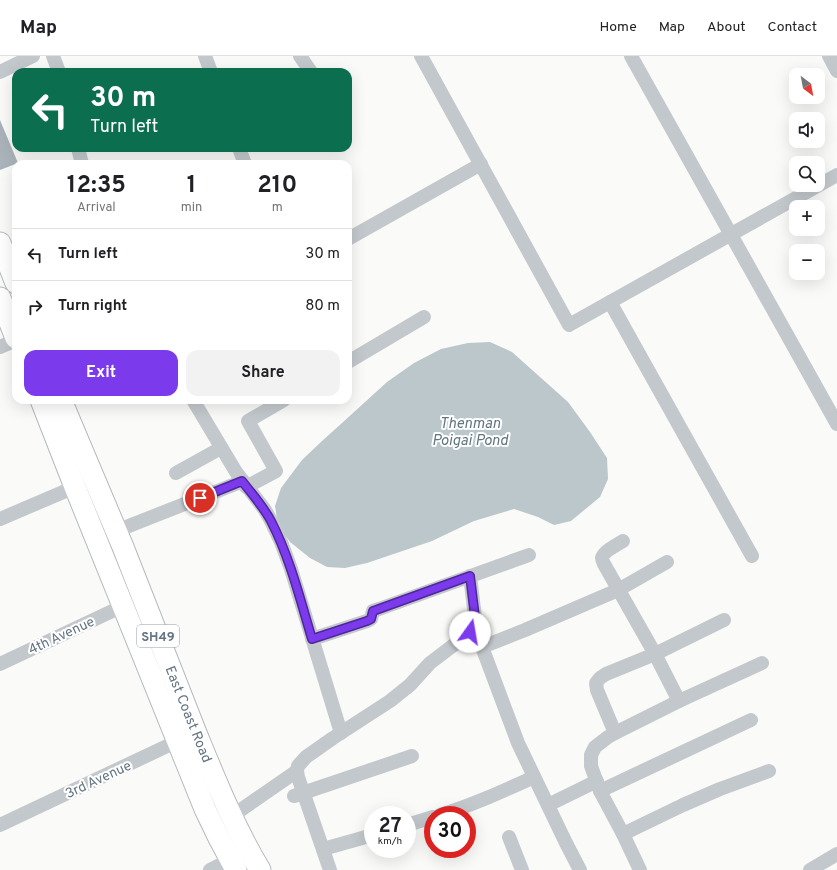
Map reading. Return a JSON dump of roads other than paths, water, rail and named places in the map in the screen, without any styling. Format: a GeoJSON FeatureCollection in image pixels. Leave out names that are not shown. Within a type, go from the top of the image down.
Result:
{"type":"FeatureCollection","features":[{"type":"Feature","properties":{"kind":"main road"},"geometry":{"type":"LineString","coordinates":[[0,243],[12,273]]}},
{"type":"Feature","properties":{"kind":"main road"},"geometry":{"type":"LineString","coordinates":[[0,298],[12,329]]}},
{"type":"Feature","properties":{"kind":"main road","name":"East Coast Road"},"geometry":{"type":"LineString","coordinates":[[43,404],[123,606],[186,737],[232,816],[260,870]]}},
{"type":"Feature","properties":{"kind":"main road","name":"East Coast Road"},"geometry":{"type":"LineString","coordinates":[[64,404],[116,531],[186,737],[205,809],[233,865]]}},
{"type":"Feature","properties":{"kind":"street"},"geometry":{"type":"LineString","coordinates":[[0,72],[33,56]]}},
{"type":"Feature","properties":{"kind":"street"},"geometry":{"type":"LineString","coordinates":[[53,56],[58,68]]}},
{"type":"Feature","properties":{"kind":"street"},"geometry":{"type":"LineString","coordinates":[[205,56],[210,68]]}},
{"type":"Feature","properties":{"kind":"street"},"geometry":{"type":"LineString","coordinates":[[300,56],[308,68]]}},
{"type":"Feature","properties":{"kind":"street"},"geometry":{"type":"LineString","coordinates":[[421,56],[569,325],[837,174]]}},
{"type":"Feature","properties":{"kind":"street"},"geometry":{"type":"LineString","coordinates":[[631,56],[837,424]]}},
{"type":"Feature","properties":{"kind":"street"},"geometry":{"type":"LineString","coordinates":[[828,56],[837,71]]}},
{"type":"Feature","properties":{"kind":"street"},"geometry":{"type":"LineString","coordinates":[[352,237],[481,164]]}},
{"type":"Feature","properties":{"kind":"street"},"geometry":{"type":"LineString","coordinates":[[610,302],[752,556]]}},
{"type":"Feature","properties":{"kind":"street"},"geometry":{"type":"LineString","coordinates":[[352,360],[424,317]]}},
{"type":"Feature","properties":{"kind":"street"},"geometry":{"type":"LineString","coordinates":[[0,348],[12,341]]}},
{"type":"Feature","properties":{"kind":"street"},"geometry":{"type":"LineString","coordinates":[[195,404],[244,484],[268,515],[281,542],[291,569],[341,733]]}},
{"type":"Feature","properties":{"kind":"street"},"geometry":{"type":"LineString","coordinates":[[116,531],[276,471],[248,421],[277,404]]}},
{"type":"Feature","properties":{"kind":"street"},"geometry":{"type":"LineString","coordinates":[[176,473],[221,448]]}},
{"type":"Feature","properties":{"kind":"street"},"geometry":{"type":"LineString","coordinates":[[0,519],[75,487]]}},
{"type":"Feature","properties":{"kind":"street"},"geometry":{"type":"LineString","coordinates":[[623,541],[605,553],[602,556],[602,560],[655,654],[679,701]]}},
{"type":"Feature","properties":{"kind":"street"},"geometry":{"type":"LineString","coordinates":[[312,639],[367,621],[371,619],[373,611],[529,555]]}},
{"type":"Feature","properties":{"kind":"street"},"geometry":{"type":"LineString","coordinates":[[482,647],[618,590],[667,562]]}},
{"type":"Feature","properties":{"kind":"street"},"geometry":{"type":"LineString","coordinates":[[330,870],[323,849],[299,794],[298,766],[306,757],[390,701],[410,684],[430,663],[472,630],[475,617],[470,576]]}},
{"type":"Feature","properties":{"kind":"street","name":"4th Avenue"},"geometry":{"type":"LineString","coordinates":[[0,664],[123,606]]}},
{"type":"Feature","properties":{"kind":"street"},"geometry":{"type":"LineString","coordinates":[[615,733],[597,690],[596,683],[600,678],[606,674],[655,654],[724,620]]}},
{"type":"Feature","properties":{"kind":"street"},"geometry":{"type":"LineString","coordinates":[[472,630],[482,647],[518,743],[580,870]]}},
{"type":"Feature","properties":{"kind":"street"},"geometry":{"type":"LineString","coordinates":[[640,870],[598,786],[591,766],[591,755],[595,747],[615,733],[679,701],[762,663]]}},
{"type":"Feature","properties":{"kind":"street"},"geometry":{"type":"LineString","coordinates":[[548,806],[751,720]]}},
{"type":"Feature","properties":{"kind":"street","name":"3rd Avenue"},"geometry":{"type":"LineString","coordinates":[[0,824],[186,737]]}},
{"type":"Feature","properties":{"kind":"street"},"geometry":{"type":"LineString","coordinates":[[299,794],[412,756]]}},
{"type":"Feature","properties":{"kind":"street"},"geometry":{"type":"LineString","coordinates":[[232,816],[297,771]]}},
{"type":"Feature","properties":{"kind":"street"},"geometry":{"type":"LineString","coordinates":[[623,834],[720,789],[769,771]]}},
{"type":"Feature","properties":{"kind":"street"},"geometry":{"type":"LineString","coordinates":[[465,806],[534,777]]}},
{"type":"Feature","properties":{"kind":"street"},"geometry":{"type":"LineString","coordinates":[[509,837],[522,870]]}},
{"type":"Feature","properties":{"kind":"street"},"geometry":{"type":"LineString","coordinates":[[323,849],[364,838]]}},
{"type":"Feature","properties":{"kind":"street"},"geometry":{"type":"LineString","coordinates":[[810,870],[837,854]]}},
{"type":"Feature","properties":{"kind":"street"},"geometry":{"type":"LineString","coordinates":[[210,870],[233,865]]}},
{"type":"Feature","properties":{"kind":"water","name":"Thenman Poigai Pond"},"geometry":{"type":"Polygon","coordinates":[[[490,342],[512,352],[568,402],[590,432],[607,458],[608,479],[600,497],[571,521],[554,525],[538,517],[514,509],[474,521],[432,541],[367,563],[345,568],[327,567],[310,558],[290,542],[278,525],[275,506],[281,488],[302,460],[387,382],[414,363],[441,349],[468,343],[490,342]]]}}]}
